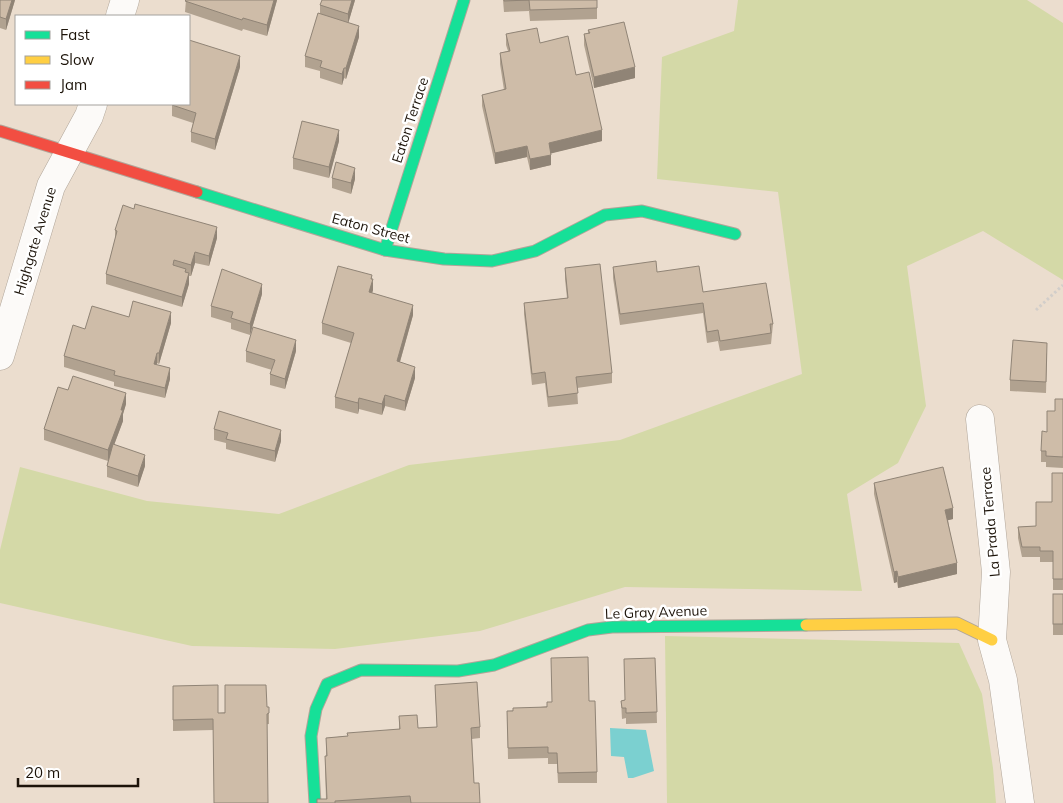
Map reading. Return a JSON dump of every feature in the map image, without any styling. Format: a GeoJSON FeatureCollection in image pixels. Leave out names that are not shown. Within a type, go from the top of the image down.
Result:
{"type":"FeatureCollection","features":[{"type":"Feature","properties":{"kind":"street"},"geometry":{"type":"LineString","coordinates":[[120,15],[125,0]]}},
{"type":"Feature","properties":{"kind":"street","name":"Eaton Terrace"},"geometry":{"type":"LineString","coordinates":[[385,250],[464,0]]}},
{"type":"Feature","properties":{"kind":"street","name":"Highgate Avenue"},"geometry":{"type":"LineString","coordinates":[[0,356],[51,186],[70,153],[93,105]]}},
{"type":"Feature","properties":{"kind":"street","name":"Eaton Street"},"geometry":{"type":"LineString","coordinates":[[0,131],[385,250],[444,259],[492,261],[534,251],[605,214],[642,211],[735,234]]}},
{"type":"Feature","properties":{"kind":"street","name":"La Prada Terrace"},"geometry":{"type":"LineString","coordinates":[[980,419],[996,572],[992,640],[1003,680],[1020,803]]}},
{"type":"Feature","properties":{"kind":"street","name":"Le Gray Avenue"},"geometry":{"type":"LineString","coordinates":[[314,803],[311,736],[316,709],[327,684],[361,670],[458,671],[494,665],[588,630],[612,626],[958,623],[992,640]]}},
{"type":"Feature","properties":{"kind":"path"},"geometry":{"type":"LineString","coordinates":[[1036,310],[1063,285]]}},
{"type":"Feature","properties":{"kind":"green space"},"geometry":{"type":"Polygon","coordinates":[[[738,0],[1027,0],[1063,23],[1063,280],[983,231],[907,266],[926,406],[898,463],[847,494],[862,591],[625,587],[480,631],[335,649],[192,646],[0,603],[0,550],[20,467],[147,501],[279,514],[409,465],[620,440],[802,374],[778,192],[657,179],[662,57],[734,31],[738,0]]]}},
{"type":"Feature","properties":{"kind":"green space"},"geometry":{"type":"Polygon","coordinates":[[[665,636],[959,643],[982,694],[996,803],[667,803],[665,636]]]}},
{"type":"Feature","properties":{"kind":"water"},"geometry":{"type":"Polygon","coordinates":[[[610,728],[646,730],[654,771],[628,778],[624,757],[611,756],[610,728]]]}},
{"type":"Feature","properties":{"kind":"building"},"geometry":{"type":"Polygon","coordinates":[[[0,0],[12,0],[6,19],[0,17],[0,0]]]}},
{"type":"Feature","properties":{"kind":"building"},"geometry":{"type":"Polygon","coordinates":[[[186,0],[274,0],[267,25],[243,18],[242,20],[186,0]]]}},
{"type":"Feature","properties":{"kind":"building"},"geometry":{"type":"Polygon","coordinates":[[[322,0],[352,0],[348,14],[320,5],[322,0]]]}},
{"type":"Feature","properties":{"kind":"building"},"geometry":{"type":"Polygon","coordinates":[[[529,0],[597,0],[597,8],[530,10],[529,0]]]}},
{"type":"Feature","properties":{"kind":"building"},"geometry":{"type":"Polygon","coordinates":[[[318,13],[359,26],[346,68],[344,68],[342,74],[320,67],[322,61],[305,56],[318,13]]]}},
{"type":"Feature","properties":{"kind":"building"},"geometry":{"type":"Polygon","coordinates":[[[624,22],[635,67],[594,77],[584,34],[590,33],[588,30],[624,22]]]}},
{"type":"Feature","properties":{"kind":"building"},"geometry":{"type":"Polygon","coordinates":[[[537,28],[540,43],[568,36],[576,75],[589,72],[602,130],[549,143],[551,155],[530,159],[527,146],[495,153],[482,95],[506,89],[500,53],[510,51],[506,34],[537,28]]]}},
{"type":"Feature","properties":{"kind":"building"},"geometry":{"type":"Polygon","coordinates":[[[190,40],[240,56],[215,139],[191,132],[196,113],[172,105],[190,105],[190,40]]]}},
{"type":"Feature","properties":{"kind":"building"},"geometry":{"type":"Polygon","coordinates":[[[302,121],[339,130],[329,167],[293,158],[302,121]]]}},
{"type":"Feature","properties":{"kind":"building"},"geometry":{"type":"Polygon","coordinates":[[[336,162],[355,168],[351,183],[332,178],[336,162]]]}},
{"type":"Feature","properties":{"kind":"building"},"geometry":{"type":"Polygon","coordinates":[[[135,204],[217,227],[209,256],[195,252],[191,265],[174,260],[173,265],[186,269],[185,272],[189,273],[182,297],[106,274],[117,231],[115,230],[123,205],[134,209],[135,204]]]}},
{"type":"Feature","properties":{"kind":"building"},"geometry":{"type":"Polygon","coordinates":[[[656,261],[657,272],[699,266],[703,292],[766,283],[773,324],[770,324],[771,333],[720,341],[718,330],[707,332],[703,303],[620,314],[613,267],[656,261]]]}},
{"type":"Feature","properties":{"kind":"building"},"geometry":{"type":"Polygon","coordinates":[[[600,264],[612,373],[576,377],[578,393],[548,397],[545,372],[532,374],[524,303],[568,298],[565,268],[600,264]]]}},
{"type":"Feature","properties":{"kind":"building"},"geometry":{"type":"Polygon","coordinates":[[[338,266],[372,275],[371,279],[373,279],[369,292],[413,305],[397,361],[415,367],[405,401],[385,395],[382,404],[359,398],[358,403],[335,397],[354,333],[322,323],[338,266]]]}},
{"type":"Feature","properties":{"kind":"building"},"geometry":{"type":"Polygon","coordinates":[[[222,269],[262,284],[250,324],[231,318],[233,312],[211,306],[222,269]]]}},
{"type":"Feature","properties":{"kind":"building"},"geometry":{"type":"Polygon","coordinates":[[[133,301],[171,312],[154,364],[170,368],[165,388],[114,375],[115,371],[64,356],[73,325],[85,329],[92,306],[129,317],[133,301]]]}},
{"type":"Feature","properties":{"kind":"building"},"geometry":{"type":"Polygon","coordinates":[[[253,327],[296,340],[285,379],[270,374],[275,360],[246,351],[253,327]]]}},
{"type":"Feature","properties":{"kind":"building"},"geometry":{"type":"Polygon","coordinates":[[[1013,340],[1047,343],[1046,382],[1010,380],[1013,340]]]}},
{"type":"Feature","properties":{"kind":"building"},"geometry":{"type":"Polygon","coordinates":[[[73,376],[126,393],[121,410],[123,410],[108,450],[44,429],[58,387],[68,390],[73,376]]]}},
{"type":"Feature","properties":{"kind":"building"},"geometry":{"type":"Polygon","coordinates":[[[1055,399],[1063,399],[1063,457],[1046,456],[1046,451],[1041,451],[1042,431],[1047,432],[1047,411],[1055,411],[1055,399]]]}},
{"type":"Feature","properties":{"kind":"building"},"geometry":{"type":"Polygon","coordinates":[[[219,411],[281,430],[275,451],[226,439],[228,433],[214,429],[219,411]]]}},
{"type":"Feature","properties":{"kind":"building"},"geometry":{"type":"Polygon","coordinates":[[[113,444],[145,455],[138,476],[107,466],[113,444]]]}},
{"type":"Feature","properties":{"kind":"building"},"geometry":{"type":"Polygon","coordinates":[[[943,467],[953,508],[945,510],[957,563],[898,577],[897,571],[894,572],[874,483],[943,467]]]}},
{"type":"Feature","properties":{"kind":"building"},"geometry":{"type":"Polygon","coordinates":[[[1052,473],[1063,473],[1063,579],[1053,579],[1053,551],[1040,551],[1040,547],[1022,547],[1018,527],[1036,526],[1036,502],[1052,502],[1052,473]]]}},
{"type":"Feature","properties":{"kind":"building"},"geometry":{"type":"Polygon","coordinates":[[[1053,594],[1063,594],[1063,624],[1053,624],[1053,594]]]}},
{"type":"Feature","properties":{"kind":"building"},"geometry":{"type":"Polygon","coordinates":[[[588,657],[589,701],[595,701],[597,772],[558,773],[557,753],[548,753],[548,747],[508,748],[507,711],[513,711],[513,708],[547,707],[547,702],[552,702],[551,658],[588,657]]]}},
{"type":"Feature","properties":{"kind":"building"},"geometry":{"type":"Polygon","coordinates":[[[655,658],[657,712],[626,713],[626,708],[622,708],[621,701],[625,700],[624,659],[655,658]]]}},
{"type":"Feature","properties":{"kind":"building"},"geometry":{"type":"Polygon","coordinates":[[[477,682],[480,727],[471,728],[474,783],[479,783],[480,803],[411,803],[410,796],[317,803],[317,799],[327,799],[326,738],[348,736],[347,733],[400,729],[399,716],[417,715],[418,728],[437,727],[435,685],[477,682]]]}},
{"type":"Feature","properties":{"kind":"building"},"geometry":{"type":"Polygon","coordinates":[[[218,685],[218,713],[225,713],[225,685],[266,685],[267,707],[269,707],[269,713],[267,714],[268,803],[214,803],[213,719],[173,720],[173,686],[218,685]]]}},
{"type":"Feature","properties":{"kind":"traffic: fast"},"geometry":{"type":"LineString","coordinates":[[385,250],[464,0]]}},
{"type":"Feature","properties":{"kind":"traffic: fast"},"geometry":{"type":"LineString","coordinates":[[197,192],[385,250],[444,259],[492,261],[535,251],[605,215],[642,211],[735,234]]}},
{"type":"Feature","properties":{"kind":"traffic: fast"},"geometry":{"type":"LineString","coordinates":[[315,803],[311,736],[316,709],[327,684],[361,670],[458,671],[494,665],[588,630],[612,627],[806,625]]}},
{"type":"Feature","properties":{"kind":"traffic: slow"},"geometry":{"type":"LineString","coordinates":[[806,625],[957,623],[992,640]]}},
{"type":"Feature","properties":{"kind":"traffic: jam"},"geometry":{"type":"LineString","coordinates":[[0,131],[197,192]]}}]}
